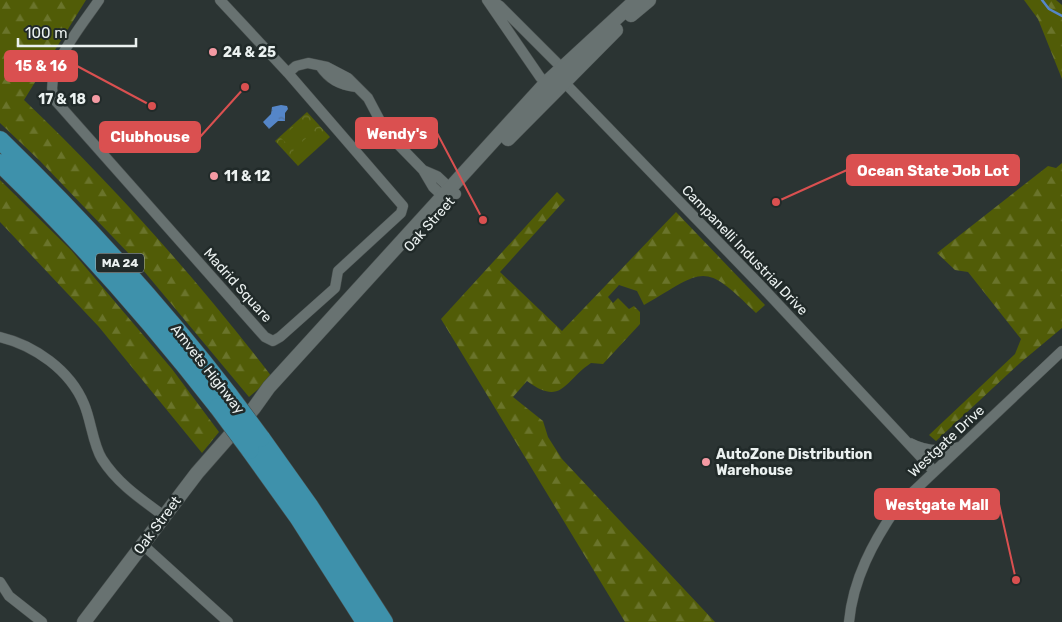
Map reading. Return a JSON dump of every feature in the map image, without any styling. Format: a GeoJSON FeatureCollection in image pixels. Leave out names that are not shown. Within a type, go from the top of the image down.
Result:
{"type":"FeatureCollection","features":[{"type":"Feature","properties":{"kind":"highway","name":"Amvets Highway"},"geometry":{"type":"LineString","coordinates":[[0,140],[118,262],[256,444],[310,507],[384,622]]}},
{"type":"Feature","properties":{"kind":"highway","name":"Amvets Highway"},"geometry":{"type":"LineString","coordinates":[[0,163],[48,210],[224,401]]}},
{"type":"Feature","properties":{"kind":"highway","name":"Amvets Highway"},"geometry":{"type":"LineString","coordinates":[[256,444],[298,517],[365,622]]}},
{"type":"Feature","properties":{"kind":"main road","name":"Oak Street"},"geometry":{"type":"LineString","coordinates":[[449,195],[562,74],[636,0]]}},
{"type":"Feature","properties":{"kind":"main road","name":"Oak Street"},"geometry":{"type":"LineString","coordinates":[[84,622],[205,463],[254,408],[305,359],[546,83],[562,74],[649,0]]}},
{"type":"Feature","properties":{"kind":"street","name":"Madrid Square"},"geometry":{"type":"LineString","coordinates":[[99,0],[58,62],[52,77],[54,99],[266,337],[273,341],[280,337],[335,288],[338,271],[403,209],[400,201],[288,73],[220,0]]}},
{"type":"Feature","properties":{"kind":"street"},"geometry":{"type":"LineString","coordinates":[[489,0],[525,58],[546,83]]}},
{"type":"Feature","properties":{"kind":"street","name":"Campanelli Industrial Drive"},"geometry":{"type":"LineString","coordinates":[[489,0],[500,6],[934,472]]}},
{"type":"Feature","properties":{"kind":"street"},"geometry":{"type":"LineString","coordinates":[[288,73],[302,64],[335,70],[348,78],[368,98],[386,132],[423,170],[436,176],[449,195]]}},
{"type":"Feature","properties":{"kind":"street"},"geometry":{"type":"LineString","coordinates":[[0,337],[17,341],[38,352],[62,372],[84,403],[100,457],[112,473],[128,489],[164,516]]}},
{"type":"Feature","properties":{"kind":"street","name":"Westgate Drive"},"geometry":{"type":"LineString","coordinates":[[849,622],[854,594],[877,536],[897,508],[1062,351]]}},
{"type":"Feature","properties":{"kind":"street","name":"Campanelli Industrial Drive"},"geometry":{"type":"LineString","coordinates":[[906,441],[928,449],[950,450],[960,447]]}},
{"type":"Feature","properties":{"kind":"street"},"geometry":{"type":"LineString","coordinates":[[142,544],[228,622]]}},
{"type":"Feature","properties":{"kind":"street"},"geometry":{"type":"LineString","coordinates":[[0,582],[8,596],[42,622]]}},
{"type":"Feature","properties":{"kind":"green space"},"geometry":{"type":"Polygon","coordinates":[[[0,0],[86,0],[24,100],[122,199],[214,304],[272,377],[249,397],[133,258],[40,161],[0,123],[0,0]]]}},
{"type":"Feature","properties":{"kind":"green space"},"geometry":{"type":"Polygon","coordinates":[[[1024,0],[1056,0],[1062,5],[1062,79],[1038,19],[1024,0]]]}},
{"type":"Feature","properties":{"kind":"green space"},"geometry":{"type":"Polygon","coordinates":[[[307,112],[330,137],[298,166],[275,141],[307,112]]]}},
{"type":"Feature","properties":{"kind":"green space"},"geometry":{"type":"Polygon","coordinates":[[[302,119],[311,128],[290,147],[281,138],[302,119]]]}},
{"type":"Feature","properties":{"kind":"green space"},"geometry":{"type":"Polygon","coordinates":[[[314,131],[322,141],[302,160],[293,150],[314,131]]]}},
{"type":"Feature","properties":{"kind":"green space"},"geometry":{"type":"Polygon","coordinates":[[[1062,163],[1062,328],[1020,363],[936,441],[929,435],[1015,354],[1021,339],[968,272],[955,270],[937,253],[1048,166],[1056,168],[1062,163]]]}},
{"type":"Feature","properties":{"kind":"green space"},"geometry":{"type":"Polygon","coordinates":[[[0,180],[71,250],[172,369],[219,432],[202,453],[99,327],[0,222],[0,180]]]}},
{"type":"Feature","properties":{"kind":"green space"},"geometry":{"type":"Polygon","coordinates":[[[557,192],[565,200],[500,272],[562,331],[676,212],[765,305],[756,313],[724,284],[713,278],[703,276],[692,278],[644,305],[637,291],[619,285],[608,297],[613,303],[618,298],[629,309],[634,306],[640,312],[640,324],[603,364],[591,363],[562,389],[556,391],[548,392],[527,381],[513,397],[543,421],[548,437],[562,459],[715,622],[625,622],[441,319],[557,192]]]}},
{"type":"Feature","properties":{"kind":"water"},"geometry":{"type":"Polygon","coordinates":[[[287,106],[288,109],[285,113],[285,121],[278,121],[269,129],[263,122],[271,114],[272,107],[287,106]]]}},
{"type":"Feature","properties":{"kind":"waterway"},"geometry":{"type":"LineString","coordinates":[[1042,0],[1049,9],[1062,16]]}},
{"type":"Feature","properties":{"kind":"place","name":"24 & 25"},"geometry":{"type":"Point","coordinates":[213,52]}},
{"type":"Feature","properties":{"kind":"place","name":"Clubhouse"},"geometry":{"type":"Point","coordinates":[245,87]}},
{"type":"Feature","properties":{"kind":"place","name":"17 & 18"},"geometry":{"type":"Point","coordinates":[96,99]}},
{"type":"Feature","properties":{"kind":"place","name":"15 & 16"},"geometry":{"type":"Point","coordinates":[152,106]}},
{"type":"Feature","properties":{"kind":"place","name":"11 & 12"},"geometry":{"type":"Point","coordinates":[214,176]}},
{"type":"Feature","properties":{"kind":"place","name":"Ocean State Job Lot"},"geometry":{"type":"Point","coordinates":[776,202]}},
{"type":"Feature","properties":{"kind":"place","name":"Wendy's"},"geometry":{"type":"Point","coordinates":[483,220]}},
{"type":"Feature","properties":{"kind":"place","name":"AutoZone Distribution Warehouse"},"geometry":{"type":"Point","coordinates":[706,462]}},
{"type":"Feature","properties":{"kind":"place","name":"Westgate Mall"},"geometry":{"type":"Point","coordinates":[1016,580]}}]}
